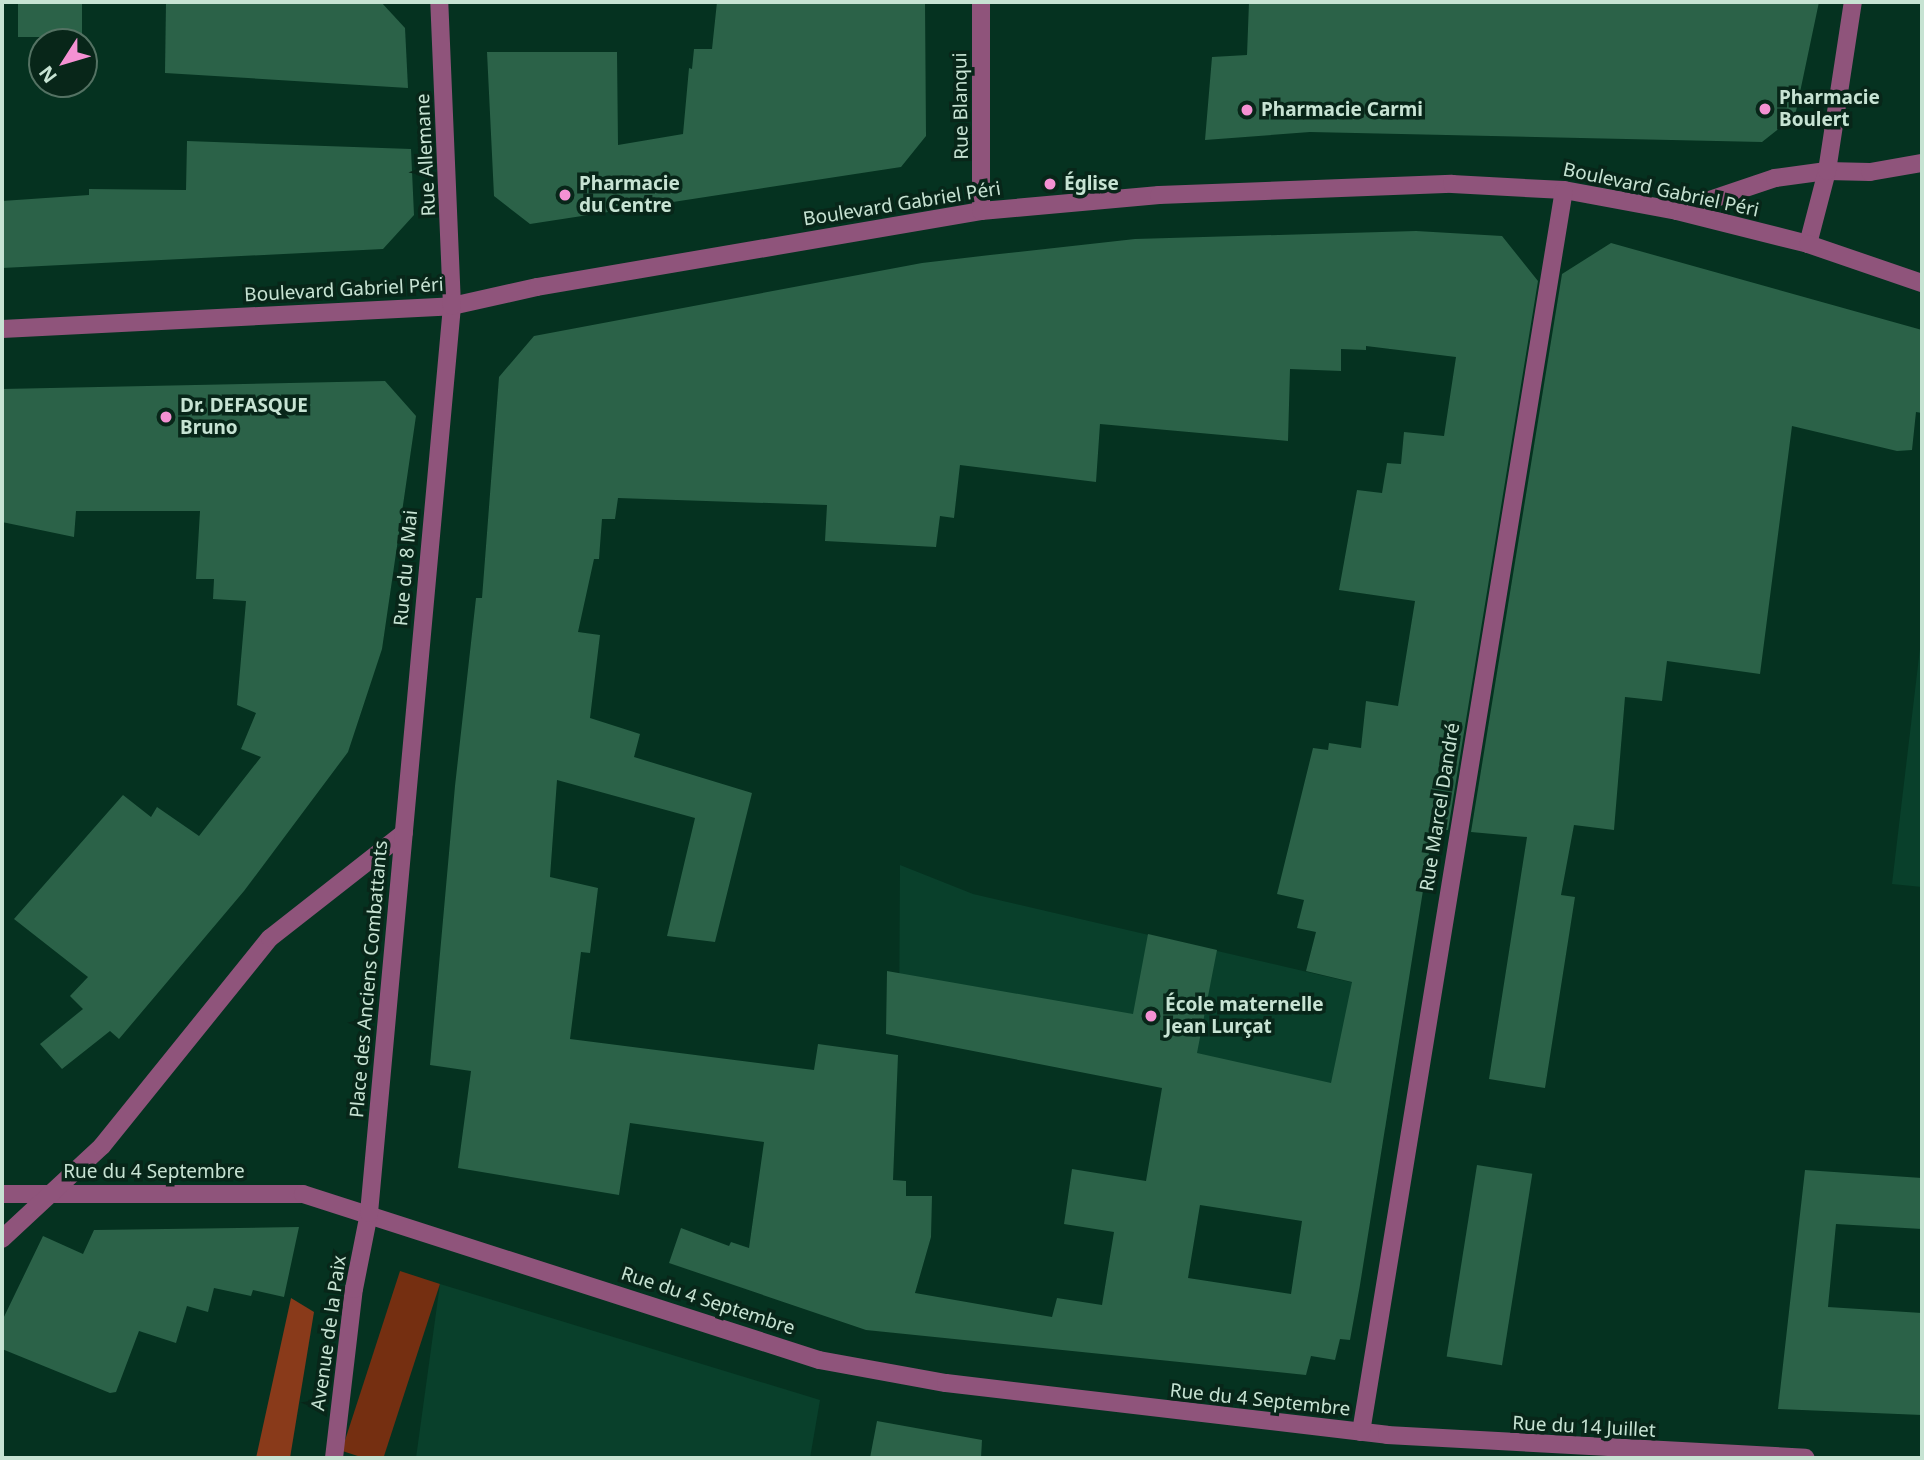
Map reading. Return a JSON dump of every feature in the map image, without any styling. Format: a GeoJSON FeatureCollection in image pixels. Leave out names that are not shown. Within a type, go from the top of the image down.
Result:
{"type":"FeatureCollection","features":[{"type":"Feature","properties":{"kind":"street","name":"Rue Allemane"},"geometry":{"type":"LineString","coordinates":[[439,2],[452,306]]}},
{"type":"Feature","properties":{"kind":"street","name":"Rue Blanqui"},"geometry":{"type":"LineString","coordinates":[[981,2],[981,211]]}},
{"type":"Feature","properties":{"kind":"street"},"geometry":{"type":"LineString","coordinates":[[1808,244],[1827,171],[1853,2]]}},
{"type":"Feature","properties":{"kind":"street"},"geometry":{"type":"LineString","coordinates":[[1677,211],[1775,178],[1827,171],[1870,172],[1922,163]]}},
{"type":"Feature","properties":{"kind":"street","name":"Boulevard Gabriel Péri"},"geometry":{"type":"LineString","coordinates":[[2,329],[452,306],[537,287],[981,211],[1159,195],[1452,184],[1564,190],[1677,211],[1808,244],[1922,283]]}},
{"type":"Feature","properties":{"kind":"street","name":"Rue Marcel Dandré"},"geometry":{"type":"LineString","coordinates":[[1361,1432],[1564,190]]}},
{"type":"Feature","properties":{"kind":"street","name":"Rue du 8 Mai"},"geometry":{"type":"LineString","coordinates":[[404,833],[452,306]]}},
{"type":"Feature","properties":{"kind":"street","name":"Place des Anciens Combattants"},"geometry":{"type":"LineString","coordinates":[[2,1239],[102,1146],[270,938],[404,833]]}},
{"type":"Feature","properties":{"kind":"street","name":"Place des Anciens Combattants"},"geometry":{"type":"LineString","coordinates":[[369,1213],[404,833]]}},
{"type":"Feature","properties":{"kind":"street","name":"Rue du 4 Septembre"},"geometry":{"type":"LineString","coordinates":[[2,1194],[303,1194],[369,1213],[818,1360],[946,1383],[1361,1432]]}},
{"type":"Feature","properties":{"kind":"street","name":"Avenue de la Paix"},"geometry":{"type":"LineString","coordinates":[[334,1458],[354,1289],[369,1213]]}},
{"type":"Feature","properties":{"kind":"street","name":"Rue du 14 Juillet"},"geometry":{"type":"LineString","coordinates":[[1361,1432],[1805,1458]]}},
{"type":"Feature","properties":{"kind":"shaded area"},"geometry":{"type":"Polygon","coordinates":[[[1922,632],[1922,887],[1892,884],[1922,632]]]}},
{"type":"Feature","properties":{"kind":"shaded area","name":"École maternelle Jean Lurçat"},"geometry":{"type":"Polygon","coordinates":[[[900,865],[973,894],[1406,995],[1385,1129],[899,1036],[900,865]]]}},
{"type":"Feature","properties":{"kind":"shaded area"},"geometry":{"type":"Polygon","coordinates":[[[400,1271],[440,1284],[383,1458],[364,1458],[342,1451],[400,1271]]]}},
{"type":"Feature","properties":{"kind":"shaded area"},"geometry":{"type":"Polygon","coordinates":[[[440,1284],[820,1400],[810,1458],[416,1458],[440,1284]]]}},
{"type":"Feature","properties":{"kind":"shaded area"},"geometry":{"type":"Polygon","coordinates":[[[291,1298],[314,1312],[290,1458],[256,1458],[291,1298]]]}},
{"type":"Feature","properties":{"kind":"building"},"geometry":{"type":"Polygon","coordinates":[[[18,2],[82,2],[82,28],[28,28],[28,37],[18,37],[18,2]]]}},
{"type":"Feature","properties":{"kind":"building"},"geometry":{"type":"Polygon","coordinates":[[[166,2],[381,2],[405,28],[408,88],[165,73],[166,2]]]}},
{"type":"Feature","properties":{"kind":"building"},"geometry":{"type":"Polygon","coordinates":[[[717,2],[925,2],[926,136],[901,167],[530,224],[494,196],[487,52],[617,52],[618,145],[683,134],[689,68],[692,69],[694,49],[712,49],[717,2]]]}},
{"type":"Feature","properties":{"kind":"building"},"geometry":{"type":"Polygon","coordinates":[[[1249,2],[1819,2],[1795,116],[1762,142],[1310,132],[1205,140],[1212,57],[1247,55],[1249,2]]]}},
{"type":"Feature","properties":{"kind":"building"},"geometry":{"type":"Polygon","coordinates":[[[187,141],[411,149],[414,215],[383,249],[2,268],[2,201],[89,195],[89,189],[186,190],[187,141]]]}},
{"type":"Feature","properties":{"kind":"building"},"geometry":{"type":"Polygon","coordinates":[[[1416,231],[1502,236],[1538,281],[1448,830],[1433,828],[1350,1340],[1340,1339],[1335,1360],[1311,1356],[1306,1375],[866,1330],[669,1263],[681,1228],[729,1246],[731,1242],[749,1248],[764,1142],[630,1123],[619,1195],[458,1168],[471,1071],[430,1065],[455,786],[476,598],[482,598],[499,377],[534,336],[922,263],[1135,239],[1416,231]],[[1366,346],[1366,350],[1341,349],[1341,371],[1290,369],[1288,441],[1100,424],[1096,482],[960,465],[954,518],[940,516],[936,547],[825,541],[827,505],[618,498],[615,519],[602,519],[599,559],[594,559],[578,632],[600,635],[590,718],[640,734],[634,757],[752,793],[715,942],[667,936],[695,818],[557,780],[550,877],[598,888],[590,953],[581,952],[570,1039],[814,1070],[818,1044],[898,1055],[893,1180],[906,1181],[906,1196],[932,1196],[931,1237],[915,1293],[1052,1317],[1057,1298],[1102,1305],[1114,1232],[1064,1224],[1072,1169],[1146,1181],[1162,1088],[886,1034],[887,971],[1133,1014],[1148,934],[1217,950],[1197,1053],[1331,1083],[1352,982],[1306,971],[1316,932],[1297,928],[1304,900],[1277,894],[1313,748],[1328,750],[1329,743],[1361,748],[1366,701],[1398,706],[1415,601],[1339,590],[1357,490],[1382,493],[1387,463],[1401,464],[1404,432],[1444,436],[1456,357],[1366,346]],[[1200,1205],[1188,1278],[1291,1294],[1302,1221],[1200,1205]]]}},
{"type":"Feature","properties":{"kind":"building"},"geometry":{"type":"Polygon","coordinates":[[[1611,243],[1922,330],[1922,413],[1916,412],[1912,450],[1897,451],[1792,426],[1760,674],[1667,661],[1662,701],[1625,697],[1614,830],[1574,825],[1561,895],[1575,897],[1545,1088],[1489,1079],[1527,837],[1471,832],[1562,274],[1611,243]]]}},
{"type":"Feature","properties":{"kind":"building"},"geometry":{"type":"Polygon","coordinates":[[[385,381],[416,416],[382,649],[348,752],[244,891],[119,1039],[110,1031],[62,1069],[40,1044],[83,1009],[70,996],[88,977],[14,919],[123,795],[151,817],[157,807],[199,836],[261,757],[241,749],[256,713],[237,705],[246,601],[213,599],[214,579],[196,579],[200,511],[76,511],[74,537],[2,522],[2,389],[385,381]]]}},
{"type":"Feature","properties":{"kind":"building"},"geometry":{"type":"Polygon","coordinates":[[[1477,1165],[1532,1174],[1502,1365],[1447,1357],[1477,1165]]]}},
{"type":"Feature","properties":{"kind":"building"},"geometry":{"type":"Polygon","coordinates":[[[1805,1170],[1922,1178],[1922,1229],[1836,1224],[1828,1307],[1922,1313],[1922,1415],[1778,1409],[1805,1170]]]}},
{"type":"Feature","properties":{"kind":"building"},"geometry":{"type":"Polygon","coordinates":[[[299,1227],[284,1297],[253,1290],[251,1296],[214,1288],[208,1312],[187,1306],[176,1343],[139,1331],[116,1392],[110,1393],[2,1349],[2,1321],[43,1236],[83,1254],[94,1230],[299,1227]]]}},
{"type":"Feature","properties":{"kind":"building"},"geometry":{"type":"Polygon","coordinates":[[[877,1421],[982,1440],[981,1458],[870,1458],[877,1421]]]}},
{"type":"Feature","properties":{"kind":"place","name":"Pharmacie Boulert"},"geometry":{"type":"Point","coordinates":[1765,109]}},
{"type":"Feature","properties":{"kind":"place","name":"Pharmacie Carmi"},"geometry":{"type":"Point","coordinates":[1247,110]}},
{"type":"Feature","properties":{"kind":"place","name":"Église"},"geometry":{"type":"Point","coordinates":[1050,184]}},
{"type":"Feature","properties":{"kind":"place","name":"Pharmacie du Centre"},"geometry":{"type":"Point","coordinates":[565,195]}},
{"type":"Feature","properties":{"kind":"place","name":"Dr. DEFASQUE Bruno"},"geometry":{"type":"Point","coordinates":[166,417]}},
{"type":"Feature","properties":{"kind":"place","name":"École maternelle Jean Lurçat"},"geometry":{"type":"Point","coordinates":[1151,1016]}}]}
